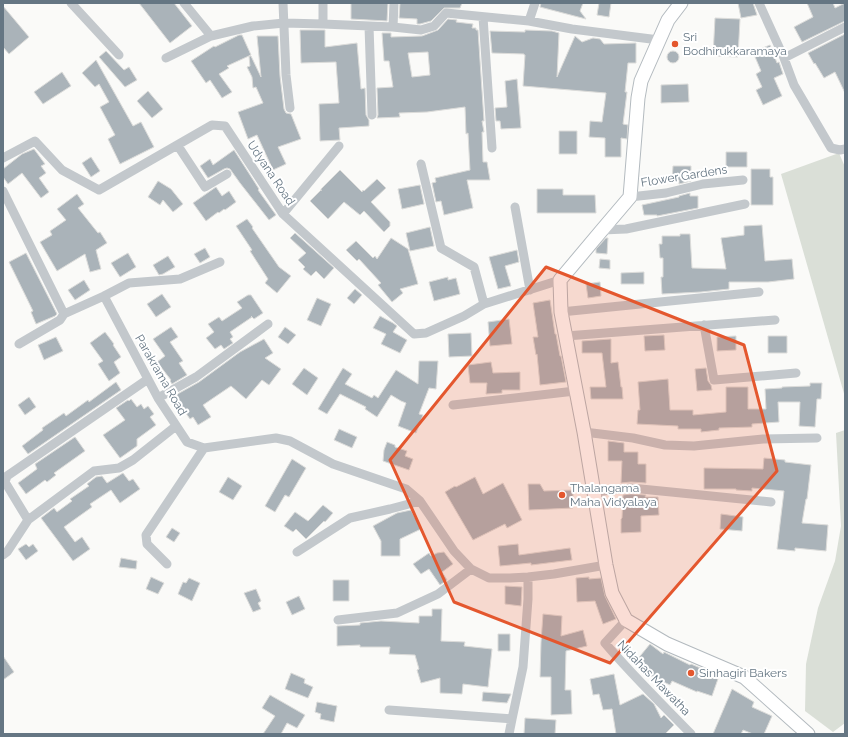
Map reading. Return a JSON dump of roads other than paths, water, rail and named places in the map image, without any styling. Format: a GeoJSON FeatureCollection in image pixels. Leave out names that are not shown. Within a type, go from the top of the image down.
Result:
{"type":"FeatureCollection","features":[{"type":"Feature","properties":{"kind":"street"},"geometry":{"type":"LineString","coordinates":[[71,3],[119,55]]}},
{"type":"Feature","properties":{"kind":"street"},"geometry":{"type":"LineString","coordinates":[[184,3],[211,36]]}},
{"type":"Feature","properties":{"kind":"street"},"geometry":{"type":"LineString","coordinates":[[283,3],[286,75],[290,108]]}},
{"type":"Feature","properties":{"kind":"street"},"geometry":{"type":"LineString","coordinates":[[323,3],[323,24]]}},
{"type":"Feature","properties":{"kind":"street"},"geometry":{"type":"LineString","coordinates":[[393,27],[394,3]]}},
{"type":"Feature","properties":{"kind":"street"},"geometry":{"type":"LineString","coordinates":[[529,21],[535,3]]}},
{"type":"Feature","properties":{"kind":"street"},"geometry":{"type":"LineString","coordinates":[[682,3],[668,20],[641,81],[638,98],[630,197],[560,280],[561,312],[584,432],[606,565],[612,593],[626,620],[667,644],[744,677],[808,734]]}},
{"type":"Feature","properties":{"kind":"street"},"geometry":{"type":"LineString","coordinates":[[759,3],[784,58],[794,85],[831,148],[840,150],[845,149]]}},
{"type":"Feature","properties":{"kind":"street"},"geometry":{"type":"LineString","coordinates":[[166,58],[211,36],[254,26],[284,23],[393,27],[421,30],[434,26],[446,13],[529,21],[572,29],[659,40]]}},
{"type":"Feature","properties":{"kind":"street"},"geometry":{"type":"LineString","coordinates":[[483,17],[492,148]]}},
{"type":"Feature","properties":{"kind":"street"},"geometry":{"type":"LineString","coordinates":[[369,26],[372,115]]}},
{"type":"Feature","properties":{"kind":"street"},"geometry":{"type":"LineString","coordinates":[[784,58],[845,27]]}},
{"type":"Feature","properties":{"kind":"street","name":"Udyana Road"},"geometry":{"type":"LineString","coordinates":[[3,158],[35,141],[62,170],[98,190],[178,146],[212,125],[224,126],[283,214],[414,334],[426,333],[464,316],[484,304],[560,280]]}},
{"type":"Feature","properties":{"kind":"street"},"geometry":{"type":"LineString","coordinates":[[178,146],[205,187],[227,174]]}},
{"type":"Feature","properties":{"kind":"street"},"geometry":{"type":"LineString","coordinates":[[283,214],[339,146]]}},
{"type":"Feature","properties":{"kind":"street"},"geometry":{"type":"LineString","coordinates":[[421,164],[441,248],[474,267],[484,304]]}},
{"type":"Feature","properties":{"kind":"street","name":"Flower Gardens"},"geometry":{"type":"LineString","coordinates":[[630,197],[666,193],[704,184],[743,180]]}},
{"type":"Feature","properties":{"kind":"street"},"geometry":{"type":"LineString","coordinates":[[3,191],[64,314]]}},
{"type":"Feature","properties":{"kind":"street"},"geometry":{"type":"LineString","coordinates":[[602,230],[626,229],[745,204]]}},
{"type":"Feature","properties":{"kind":"street"},"geometry":{"type":"LineString","coordinates":[[514,207],[530,290]]}},
{"type":"Feature","properties":{"kind":"street"},"geometry":{"type":"LineString","coordinates":[[19,344],[60,320],[64,314],[129,283],[180,279],[220,262]]}},
{"type":"Feature","properties":{"kind":"street"},"geometry":{"type":"LineString","coordinates":[[561,312],[759,292]]}},
{"type":"Feature","properties":{"kind":"street","name":"Parakrama Road"},"geometry":{"type":"LineString","coordinates":[[104,296],[158,398],[176,426],[187,442],[204,448]]}},
{"type":"Feature","properties":{"kind":"street"},"geometry":{"type":"LineString","coordinates":[[566,336],[774,320]]}},
{"type":"Feature","properties":{"kind":"street"},"geometry":{"type":"LineString","coordinates":[[158,398],[196,377],[268,324]]}},
{"type":"Feature","properties":{"kind":"street"},"geometry":{"type":"LineString","coordinates":[[704,325],[714,380],[796,373]]}},
{"type":"Feature","properties":{"kind":"street"},"geometry":{"type":"LineString","coordinates":[[28,520],[5,482],[6,476],[148,379]]}},
{"type":"Feature","properties":{"kind":"street"},"geometry":{"type":"LineString","coordinates":[[453,405],[575,391]]}},
{"type":"Feature","properties":{"kind":"street"},"geometry":{"type":"LineString","coordinates":[[3,555],[7,552],[28,520],[94,470],[119,468],[133,460],[176,426]]}},
{"type":"Feature","properties":{"kind":"street"},"geometry":{"type":"LineString","coordinates":[[584,432],[665,444],[694,446],[763,439],[817,438]]}},
{"type":"Feature","properties":{"kind":"street"},"geometry":{"type":"LineString","coordinates":[[167,564],[147,544],[146,535],[204,448],[276,438],[290,441],[333,464],[406,489],[420,501],[454,551],[471,569],[489,578],[528,577],[606,565]]}},
{"type":"Feature","properties":{"kind":"street"},"geometry":{"type":"LineString","coordinates":[[594,492],[632,488],[771,502]]}},
{"type":"Feature","properties":{"kind":"street"},"geometry":{"type":"LineString","coordinates":[[297,552],[350,518],[420,501]]}},
{"type":"Feature","properties":{"kind":"street"},"geometry":{"type":"LineString","coordinates":[[338,620],[397,613],[438,594],[471,569]]}},
{"type":"Feature","properties":{"kind":"street"},"geometry":{"type":"LineString","coordinates":[[509,734],[523,667],[528,599],[528,577]]}},
{"type":"Feature","properties":{"kind":"street","name":"Nidahas Mawatha"},"geometry":{"type":"LineString","coordinates":[[626,620],[604,643],[629,671],[691,734]]}},
{"type":"Feature","properties":{"kind":"street"},"geometry":{"type":"LineString","coordinates":[[390,710],[512,719]]}},
{"type":"Feature","properties":{"kind":"place","name":"Sri Bodhirukkaramaya"},"geometry":{"type":"Point","coordinates":[675,44]}},
{"type":"Feature","properties":{"kind":"place","name":"Thalangama Maha Vidyalaya"},"geometry":{"type":"Point","coordinates":[562,495]}},
{"type":"Feature","properties":{"kind":"place","name":"Sinhagiri Bakers"},"geometry":{"type":"Point","coordinates":[691,673]}}]}
